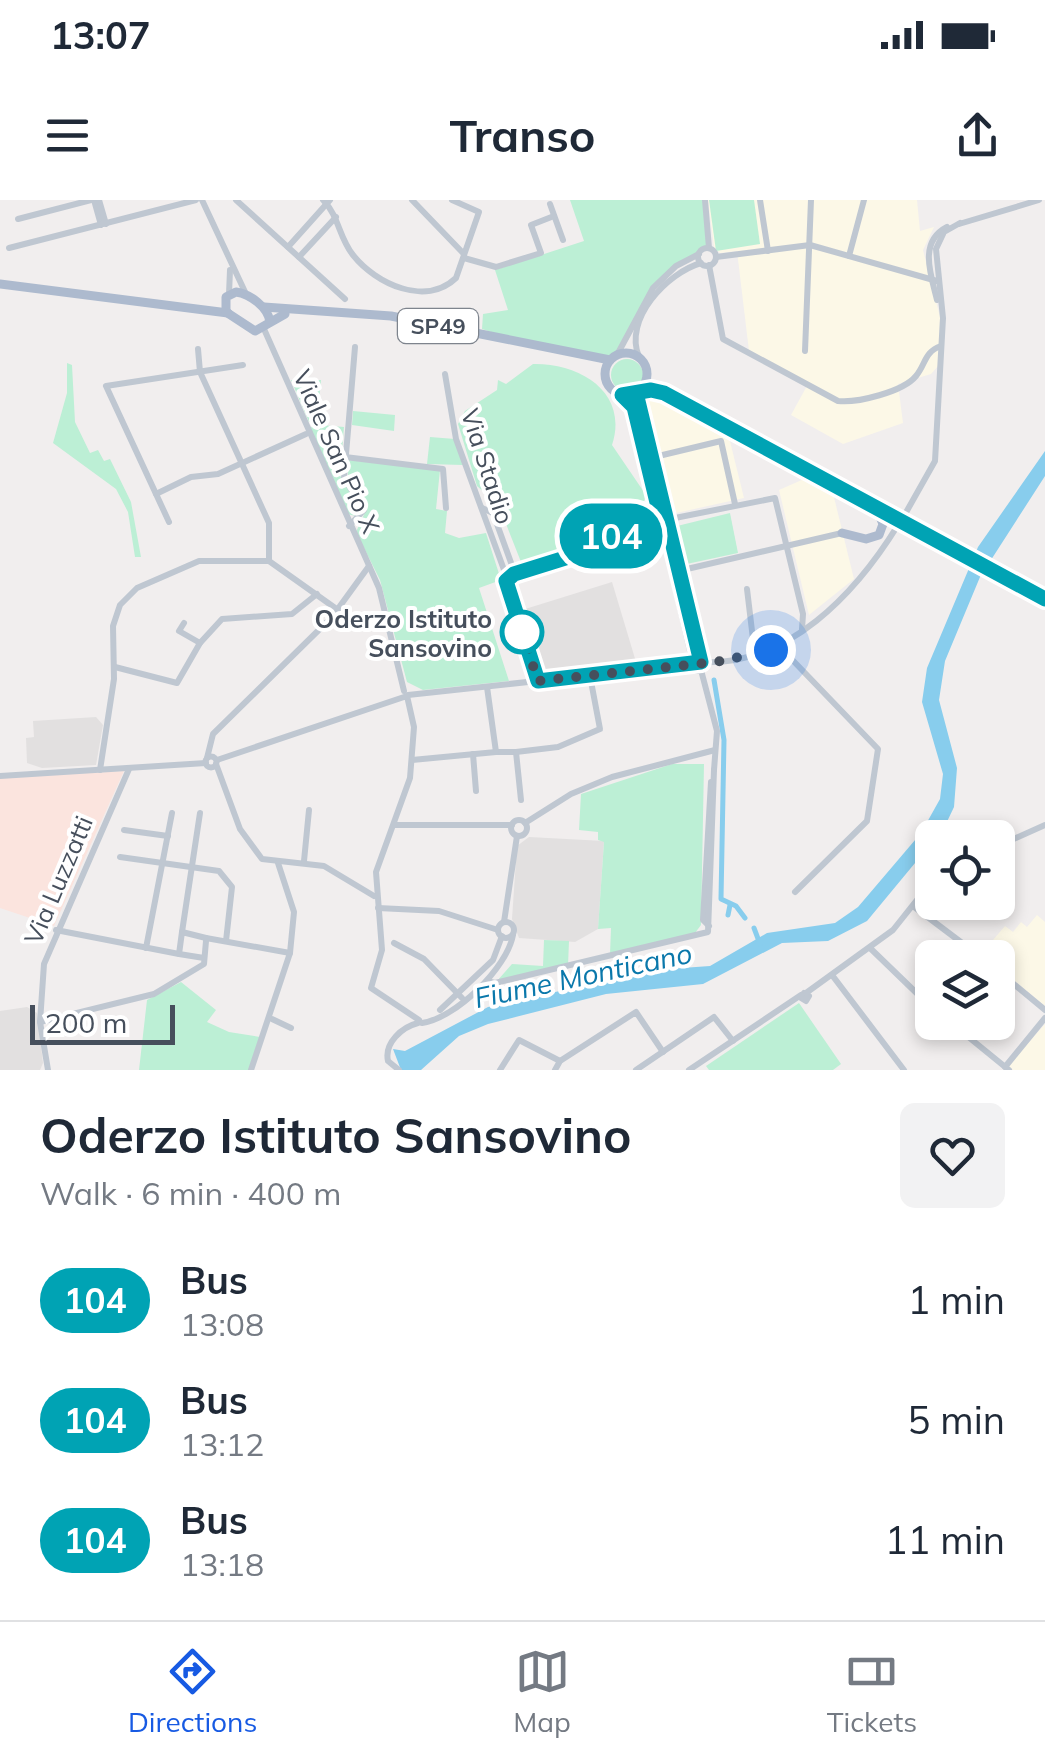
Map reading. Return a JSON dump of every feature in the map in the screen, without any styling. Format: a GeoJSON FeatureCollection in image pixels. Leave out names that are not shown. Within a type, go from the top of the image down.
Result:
{"type":"FeatureCollection","features":[{"type":"Feature","properties":{"kind":"main road"},"geometry":{"type":"LineString","coordinates":[[0,284],[194,308],[228,314],[262,327]]}},
{"type":"Feature","properties":{"kind":"main road","name":"SP49"},"geometry":{"type":"LineString","coordinates":[[246,294],[264,308],[390,316],[582,358],[639,357]]}},
{"type":"Feature","properties":{"kind":"main road"},"geometry":{"type":"LineString","coordinates":[[194,308],[228,295],[246,294]]}},
{"type":"Feature","properties":{"kind":"main road"},"geometry":{"type":"LineString","coordinates":[[228,295],[228,314]]}},
{"type":"Feature","properties":{"kind":"main road","name":"SP49"},"geometry":{"type":"LineString","coordinates":[[262,327],[264,308]]}},
{"type":"Feature","properties":{"kind":"main road","name":"SP49"},"geometry":{"type":"LineString","coordinates":[[262,327],[292,312]]}},
{"type":"Feature","properties":{"kind":"main road"},"geometry":{"type":"LineString","coordinates":[[639,357],[648,376],[664,393],[1045,599]]}},
{"type":"Feature","properties":{"kind":"main road","name":"SP49"},"geometry":{"type":"LineString","coordinates":[[582,358],[605,374],[609,386],[622,395]]}},
{"type":"Feature","properties":{"kind":"main road"},"geometry":{"type":"LineString","coordinates":[[605,374],[614,358]]}},
{"type":"Feature","properties":{"kind":"main road"},"geometry":{"type":"LineString","coordinates":[[640,391],[648,376]]}},
{"type":"Feature","properties":{"kind":"main road"},"geometry":{"type":"LineString","coordinates":[[622,395],[640,391],[664,393]]}},
{"type":"Feature","properties":{"kind":"main road"},"geometry":{"type":"LineString","coordinates":[[842,533],[866,539],[878,535],[882,524],[876,506]]}},
{"type":"Feature","properties":{"kind":"street"},"geometry":{"type":"LineString","coordinates":[[18,219],[95,200],[104,225]]}},
{"type":"Feature","properties":{"kind":"street"},"geometry":{"type":"LineString","coordinates":[[9,248],[199,200],[246,294]]}},
{"type":"Feature","properties":{"kind":"street"},"geometry":{"type":"LineString","coordinates":[[236,200],[345,298]]}},
{"type":"Feature","properties":{"kind":"street"},"geometry":{"type":"LineString","coordinates":[[412,200],[463,256],[496,268],[541,253],[530,224],[554,216]]}},
{"type":"Feature","properties":{"kind":"street"},"geometry":{"type":"LineString","coordinates":[[288,247],[327,201],[352,254],[392,284],[422,293],[441,289],[456,278],[479,212],[452,200]]}},
{"type":"Feature","properties":{"kind":"street"},"geometry":{"type":"LineString","coordinates":[[705,200],[708,248],[703,261],[720,336],[812,388],[848,402],[906,384],[929,352],[942,346]]}},
{"type":"Feature","properties":{"kind":"street"},"geometry":{"type":"LineString","coordinates":[[760,200],[768,251]]}},
{"type":"Feature","properties":{"kind":"street"},"geometry":{"type":"LineString","coordinates":[[806,351],[811,200]]}},
{"type":"Feature","properties":{"kind":"street"},"geometry":{"type":"LineString","coordinates":[[849,256],[864,200]]}},
{"type":"Feature","properties":{"kind":"street"},"geometry":{"type":"LineString","coordinates":[[943,318],[932,278],[931,240],[940,230],[1039,200]]}},
{"type":"Feature","properties":{"kind":"street"},"geometry":{"type":"LineString","coordinates":[[550,204],[563,240]]}},
{"type":"Feature","properties":{"kind":"street"},"geometry":{"type":"LineString","coordinates":[[300,257],[336,217]]}},
{"type":"Feature","properties":{"kind":"street"},"geometry":{"type":"LineString","coordinates":[[904,516],[935,461],[943,318],[936,249],[944,232],[960,223]]}},
{"type":"Feature","properties":{"kind":"street"},"geometry":{"type":"LineString","coordinates":[[614,358],[653,288],[676,266],[716,257],[810,244],[936,279],[941,296]]}},
{"type":"Feature","properties":{"kind":"street"},"geometry":{"type":"LineString","coordinates":[[708,248],[716,257]]}},
{"type":"Feature","properties":{"kind":"street"},"geometry":{"type":"LineString","coordinates":[[639,357],[635,338],[648,305],[671,278],[703,261]]}},
{"type":"Feature","properties":{"kind":"street"},"geometry":{"type":"LineString","coordinates":[[228,295],[230,264]]}},
{"type":"Feature","properties":{"kind":"street","name":"Viale San Pio X"},"geometry":{"type":"LineString","coordinates":[[262,327],[379,588],[407,692],[414,727],[412,760],[374,886]]}},
{"type":"Feature","properties":{"kind":"street"},"geometry":{"type":"LineString","coordinates":[[349,526],[364,510],[344,478],[355,347]]}},
{"type":"Feature","properties":{"kind":"street"},"geometry":{"type":"LineString","coordinates":[[198,349],[200,372],[269,523],[269,562]]}},
{"type":"Feature","properties":{"kind":"street"},"geometry":{"type":"LineString","coordinates":[[168,522],[106,386],[242,365]]}},
{"type":"Feature","properties":{"kind":"street","name":"Via Stadio"},"geometry":{"type":"LineString","coordinates":[[445,374],[450,417],[485,522],[508,575],[506,586],[538,681]]}},
{"type":"Feature","properties":{"kind":"street"},"geometry":{"type":"LineString","coordinates":[[640,391],[648,459]]}},
{"type":"Feature","properties":{"kind":"street"},"geometry":{"type":"LineString","coordinates":[[487,981],[495,983],[702,936],[710,926],[706,851],[717,731],[634,407],[622,395]]}},
{"type":"Feature","properties":{"kind":"street"},"geometry":{"type":"LineString","coordinates":[[156,494],[191,476],[218,474],[307,434]]}},
{"type":"Feature","properties":{"kind":"street"},"geometry":{"type":"LineString","coordinates":[[648,459],[721,441],[736,504]]}},
{"type":"Feature","properties":{"kind":"street"},"geometry":{"type":"LineString","coordinates":[[345,457],[443,469],[446,508]]}},
{"type":"Feature","properties":{"kind":"street"},"geometry":{"type":"LineString","coordinates":[[480,506],[496,518],[508,575],[594,549],[632,523],[775,498],[803,614],[802,629]]}},
{"type":"Feature","properties":{"kind":"street"},"geometry":{"type":"LineString","coordinates":[[485,522],[496,518]]}},
{"type":"Feature","properties":{"kind":"street"},"geometry":{"type":"LineString","coordinates":[[0,776],[211,758],[394,700],[407,692],[421,694],[698,667],[754,656],[778,646],[856,585],[898,525]]}},
{"type":"Feature","properties":{"kind":"street"},"geometry":{"type":"LineString","coordinates":[[675,572],[842,533]]}},
{"type":"Feature","properties":{"kind":"street"},"geometry":{"type":"LineString","coordinates":[[105,770],[103,748],[115,667],[114,620],[120,605],[137,588],[206,560],[269,562],[338,610]]}},
{"type":"Feature","properties":{"kind":"street"},"geometry":{"type":"LineString","coordinates":[[369,566],[338,610],[213,734],[211,758],[245,838],[262,859],[279,865],[304,861],[376,897]]}},
{"type":"Feature","properties":{"kind":"street"},"geometry":{"type":"LineString","coordinates":[[747,589],[754,656]]}},
{"type":"Feature","properties":{"kind":"street"},"geometry":{"type":"LineString","coordinates":[[115,667],[177,683],[200,643],[222,619],[285,616],[317,594]]}},
{"type":"Feature","properties":{"kind":"street"},"geometry":{"type":"LineString","coordinates":[[803,614],[814,620]]}},
{"type":"Feature","properties":{"kind":"street"},"geometry":{"type":"LineString","coordinates":[[184,624],[179,631],[200,643]]}},
{"type":"Feature","properties":{"kind":"street"},"geometry":{"type":"LineString","coordinates":[[778,646],[878,749],[867,821],[796,892]]}},
{"type":"Feature","properties":{"kind":"street"},"geometry":{"type":"LineString","coordinates":[[412,760],[558,747],[600,729],[590,676]]}},
{"type":"Feature","properties":{"kind":"street"},"geometry":{"type":"LineString","coordinates":[[487,687],[496,752]]}},
{"type":"Feature","properties":{"kind":"street"},"geometry":{"type":"LineString","coordinates":[[526,823],[571,794],[612,776],[716,750]]}},
{"type":"Feature","properties":{"kind":"street"},"geometry":{"type":"LineString","coordinates":[[516,752],[521,800]]}},
{"type":"Feature","properties":{"kind":"street"},"geometry":{"type":"LineString","coordinates":[[473,754],[476,791]]}},
{"type":"Feature","properties":{"kind":"street","name":"Via Luzzatti"},"geometry":{"type":"LineString","coordinates":[[48,1070],[39,989],[56,930],[129,768]]}},
{"type":"Feature","properties":{"kind":"street"},"geometry":{"type":"LineString","coordinates":[[304,861],[309,810]]}},
{"type":"Feature","properties":{"kind":"street"},"geometry":{"type":"LineString","coordinates":[[146,948],[172,813]]}},
{"type":"Feature","properties":{"kind":"street"},"geometry":{"type":"LineString","coordinates":[[178,954],[200,813]]}},
{"type":"Feature","properties":{"kind":"street"},"geometry":{"type":"LineString","coordinates":[[394,825],[512,825],[519,820],[526,823]]}},
{"type":"Feature","properties":{"kind":"street"},"geometry":{"type":"LineString","coordinates":[[517,836],[526,832],[526,823]]}},
{"type":"Feature","properties":{"kind":"street"},"geometry":{"type":"LineString","coordinates":[[463,996],[494,960],[517,836],[512,825]]}},
{"type":"Feature","properties":{"kind":"street"},"geometry":{"type":"LineString","coordinates":[[1015,838],[1045,825]]}},
{"type":"Feature","properties":{"kind":"street"},"geometry":{"type":"LineString","coordinates":[[124,830],[168,836]]}},
{"type":"Feature","properties":{"kind":"street"},"geometry":{"type":"LineString","coordinates":[[120,857],[219,870],[232,887],[226,941]]}},
{"type":"Feature","properties":{"kind":"street"},"geometry":{"type":"LineString","coordinates":[[251,1070],[274,1022],[290,954],[294,912],[279,865]]}},
{"type":"Feature","properties":{"kind":"street"},"geometry":{"type":"LineString","coordinates":[[364,888],[374,886],[382,950],[371,988],[420,1021]]}},
{"type":"Feature","properties":{"kind":"street"},"geometry":{"type":"LineString","coordinates":[[689,1070],[870,948],[893,930],[915,902]]}},
{"type":"Feature","properties":{"kind":"street"},"geometry":{"type":"LineString","coordinates":[[912,906],[958,940]]}},
{"type":"Feature","properties":{"kind":"street"},"geometry":{"type":"LineString","coordinates":[[378,908],[414,907],[513,935]]}},
{"type":"Feature","properties":{"kind":"street"},"geometry":{"type":"LineString","coordinates":[[394,1068],[387,1053],[396,1036],[487,981],[507,956],[513,925],[504,922]]}},
{"type":"Feature","properties":{"kind":"street"},"geometry":{"type":"LineString","coordinates":[[56,930],[204,958]]}},
{"type":"Feature","properties":{"kind":"street"},"geometry":{"type":"LineString","coordinates":[[182,932],[290,954]]}},
{"type":"Feature","properties":{"kind":"street"},"geometry":{"type":"LineString","coordinates":[[40,1022],[154,994],[200,967],[206,938]]}},
{"type":"Feature","properties":{"kind":"street"},"geometry":{"type":"LineString","coordinates":[[394,943],[424,958],[463,996]]}},
{"type":"Feature","properties":{"kind":"street"},"geometry":{"type":"LineString","coordinates":[[870,948],[915,992]]}},
{"type":"Feature","properties":{"kind":"street"},"geometry":{"type":"LineString","coordinates":[[832,975],[904,1070]]}},
{"type":"Feature","properties":{"kind":"street"},"geometry":{"type":"LineString","coordinates":[[971,1040],[1006,1069],[1045,1014],[1015,987]]}},
{"type":"Feature","properties":{"kind":"street"},"geometry":{"type":"LineString","coordinates":[[555,1070],[560,1061],[636,1012],[663,1052]]}},
{"type":"Feature","properties":{"kind":"street"},"geometry":{"type":"LineString","coordinates":[[636,1070],[714,1017],[733,1041]]}},
{"type":"Feature","properties":{"kind":"street"},"geometry":{"type":"LineString","coordinates":[[274,1022],[291,1028]]}},
{"type":"Feature","properties":{"kind":"street"},"geometry":{"type":"LineString","coordinates":[[500,1070],[520,1040],[560,1061]]}},
{"type":"Feature","properties":{"kind":"shaded area"},"geometry":{"type":"Polygon","coordinates":[[[708,200],[917,200],[920,231],[934,227],[923,250],[940,317],[939,365],[931,374],[898,384],[903,423],[843,444],[791,415],[808,384],[749,351],[737,251],[720,253],[714,247],[708,200]]]}},
{"type":"Feature","properties":{"kind":"shaded area"},"geometry":{"type":"Polygon","coordinates":[[[650,396],[728,433],[744,498],[672,514],[646,407],[650,396]]]}},
{"type":"Feature","properties":{"kind":"shaded area"},"geometry":{"type":"Polygon","coordinates":[[[804,479],[833,493],[854,579],[809,615],[779,490],[804,479]]]}},
{"type":"Feature","properties":{"kind":"shaded area"},"geometry":{"type":"Polygon","coordinates":[[[612,582],[636,662],[544,673],[522,610],[612,582]]]}},
{"type":"Feature","properties":{"kind":"shaded area"},"geometry":{"type":"Polygon","coordinates":[[[96,717],[103,725],[96,765],[42,768],[27,763],[26,738],[34,737],[33,721],[96,717]]]}},
{"type":"Feature","properties":{"kind":"shaded area"},"geometry":{"type":"Polygon","coordinates":[[[124,771],[54,926],[0,908],[0,778],[124,771]]]}},
{"type":"Feature","properties":{"kind":"shaded area"},"geometry":{"type":"Polygon","coordinates":[[[529,837],[604,841],[598,929],[575,942],[519,938],[512,919],[517,846],[529,837]]]}},
{"type":"Feature","properties":{"kind":"shaded area"},"geometry":{"type":"Polygon","coordinates":[[[1037,915],[1045,922],[1045,1006],[1015,981],[1015,940],[993,940],[1005,926],[1013,932],[1021,922],[1027,927],[1037,915]]]}},
{"type":"Feature","properties":{"kind":"shaded area"},"geometry":{"type":"Polygon","coordinates":[[[27,1007],[37,1013],[43,1063],[40,1070],[0,1070],[0,1011],[27,1007]]]}},
{"type":"Feature","properties":{"kind":"shaded area"},"geometry":{"type":"Polygon","coordinates":[[[1045,1024],[1045,1070],[1013,1070],[1008,1066],[1045,1024]]]}},
{"type":"Feature","properties":{"kind":"green space"},"geometry":{"type":"Polygon","coordinates":[[[570,200],[705,200],[709,248],[665,276],[642,308],[623,347],[610,360],[527,344],[482,329],[483,314],[508,310],[495,270],[584,241],[570,200]]]}},
{"type":"Feature","properties":{"kind":"green space"},"geometry":{"type":"Polygon","coordinates":[[[709,200],[754,200],[760,244],[716,251],[709,200]]]}},
{"type":"Feature","properties":{"kind":"green space"},"geometry":{"type":"Polygon","coordinates":[[[627,359],[638,364],[643,375],[638,386],[627,391],[616,386],[611,375],[616,364],[627,359]]]}},
{"type":"Feature","properties":{"kind":"green space"},"geometry":{"type":"Polygon","coordinates":[[[67,363],[72,365],[75,422],[90,453],[98,450],[104,461],[110,459],[131,502],[141,557],[135,557],[128,512],[116,489],[53,443],[67,393],[67,363]]]}},
{"type":"Feature","properties":{"kind":"green space"},"geometry":{"type":"Polygon","coordinates":[[[533,364],[584,375],[607,396],[614,410],[612,445],[646,495],[640,509],[612,533],[575,551],[523,567],[499,506],[477,486],[458,424],[465,411],[497,390],[498,380],[506,384],[533,364]]]}},
{"type":"Feature","properties":{"kind":"green space"},"geometry":{"type":"Polygon","coordinates":[[[291,380],[321,380],[317,421],[309,422],[291,380]]]}},
{"type":"Feature","properties":{"kind":"green space"},"geometry":{"type":"Polygon","coordinates":[[[353,411],[395,415],[394,431],[352,425],[353,411]]]}},
{"type":"Feature","properties":{"kind":"green space"},"geometry":{"type":"Polygon","coordinates":[[[344,427],[342,451],[324,452],[359,504],[356,516],[347,514],[308,428],[344,427]]]}},
{"type":"Feature","properties":{"kind":"green space"},"geometry":{"type":"Polygon","coordinates":[[[430,437],[455,439],[463,465],[427,464],[430,437]]]}},
{"type":"Feature","properties":{"kind":"green space"},"geometry":{"type":"Polygon","coordinates":[[[348,460],[440,470],[436,509],[447,511],[445,533],[459,538],[486,533],[501,580],[479,588],[509,681],[423,690],[407,682],[380,580],[356,532],[368,506],[348,479],[348,460]]]}},
{"type":"Feature","properties":{"kind":"green space"},"geometry":{"type":"Polygon","coordinates":[[[730,513],[738,553],[682,565],[673,527],[730,513]]]}},
{"type":"Feature","properties":{"kind":"green space"},"geometry":{"type":"Polygon","coordinates":[[[672,764],[704,764],[701,925],[695,933],[610,954],[611,928],[598,929],[604,842],[598,840],[598,832],[579,830],[581,794],[672,764]]]}},
{"type":"Feature","properties":{"kind":"green space"},"geometry":{"type":"Polygon","coordinates":[[[544,940],[569,941],[568,966],[497,981],[512,964],[543,966],[544,940]]]}},
{"type":"Feature","properties":{"kind":"green space"},"geometry":{"type":"Polygon","coordinates":[[[181,982],[216,1010],[207,1022],[229,1032],[260,1037],[249,1070],[139,1070],[147,1000],[181,982]]]}},
{"type":"Feature","properties":{"kind":"green space"},"geometry":{"type":"Polygon","coordinates":[[[799,1003],[841,1064],[833,1070],[709,1070],[706,1066],[799,1003]]]}},
{"type":"Feature","properties":{"kind":"water"},"geometry":{"type":"Polygon","coordinates":[[[1045,451],[1045,476],[980,577],[945,661],[939,700],[957,768],[954,807],[948,820],[928,820],[940,799],[943,774],[922,702],[927,668],[978,547],[1045,451]]]}},
{"type":"Feature","properties":{"kind":"water"},"geometry":{"type":"Polygon","coordinates":[[[915,840],[915,863],[867,921],[828,941],[782,943],[703,984],[606,994],[488,1024],[459,1036],[421,1070],[401,1070],[393,1049],[405,1051],[488,1007],[654,970],[710,966],[767,933],[835,923],[858,907],[915,840]]]}},
{"type":"Feature","properties":{"kind":"waterway"},"geometry":{"type":"LineString","coordinates":[[714,680],[724,740],[721,899],[736,906],[745,918]]}},
{"type":"Feature","properties":{"kind":"waterway"},"geometry":{"type":"LineString","coordinates":[[728,915],[730,905]]}},
{"type":"Feature","properties":{"kind":"waterway"},"geometry":{"type":"LineString","coordinates":[[754,928],[760,944]]}},
{"type":"Feature","properties":{"kind":"bus line","name":"104"},"geometry":{"type":"LineString","coordinates":[[637,397],[701,662],[538,681],[506,581],[514,574],[594,549],[632,523],[660,515],[634,407],[622,395],[641,390],[664,393],[1045,599]]}},
{"type":"Feature","properties":{"kind":"place","name":"Oderzo Istituto Sansovino"},"geometry":{"type":"Point","coordinates":[522,632]}},
{"type":"Feature","properties":{"kind":"route"},"geometry":{"type":"LineString","coordinates":[[522,632],[521,629],[538,681],[716,662],[771,650]]}},
{"type":"Feature","properties":{"kind":"water label","name":"Fiume Monticano"},"geometry":{"type":"Point","coordinates":[583,975]}}]}
